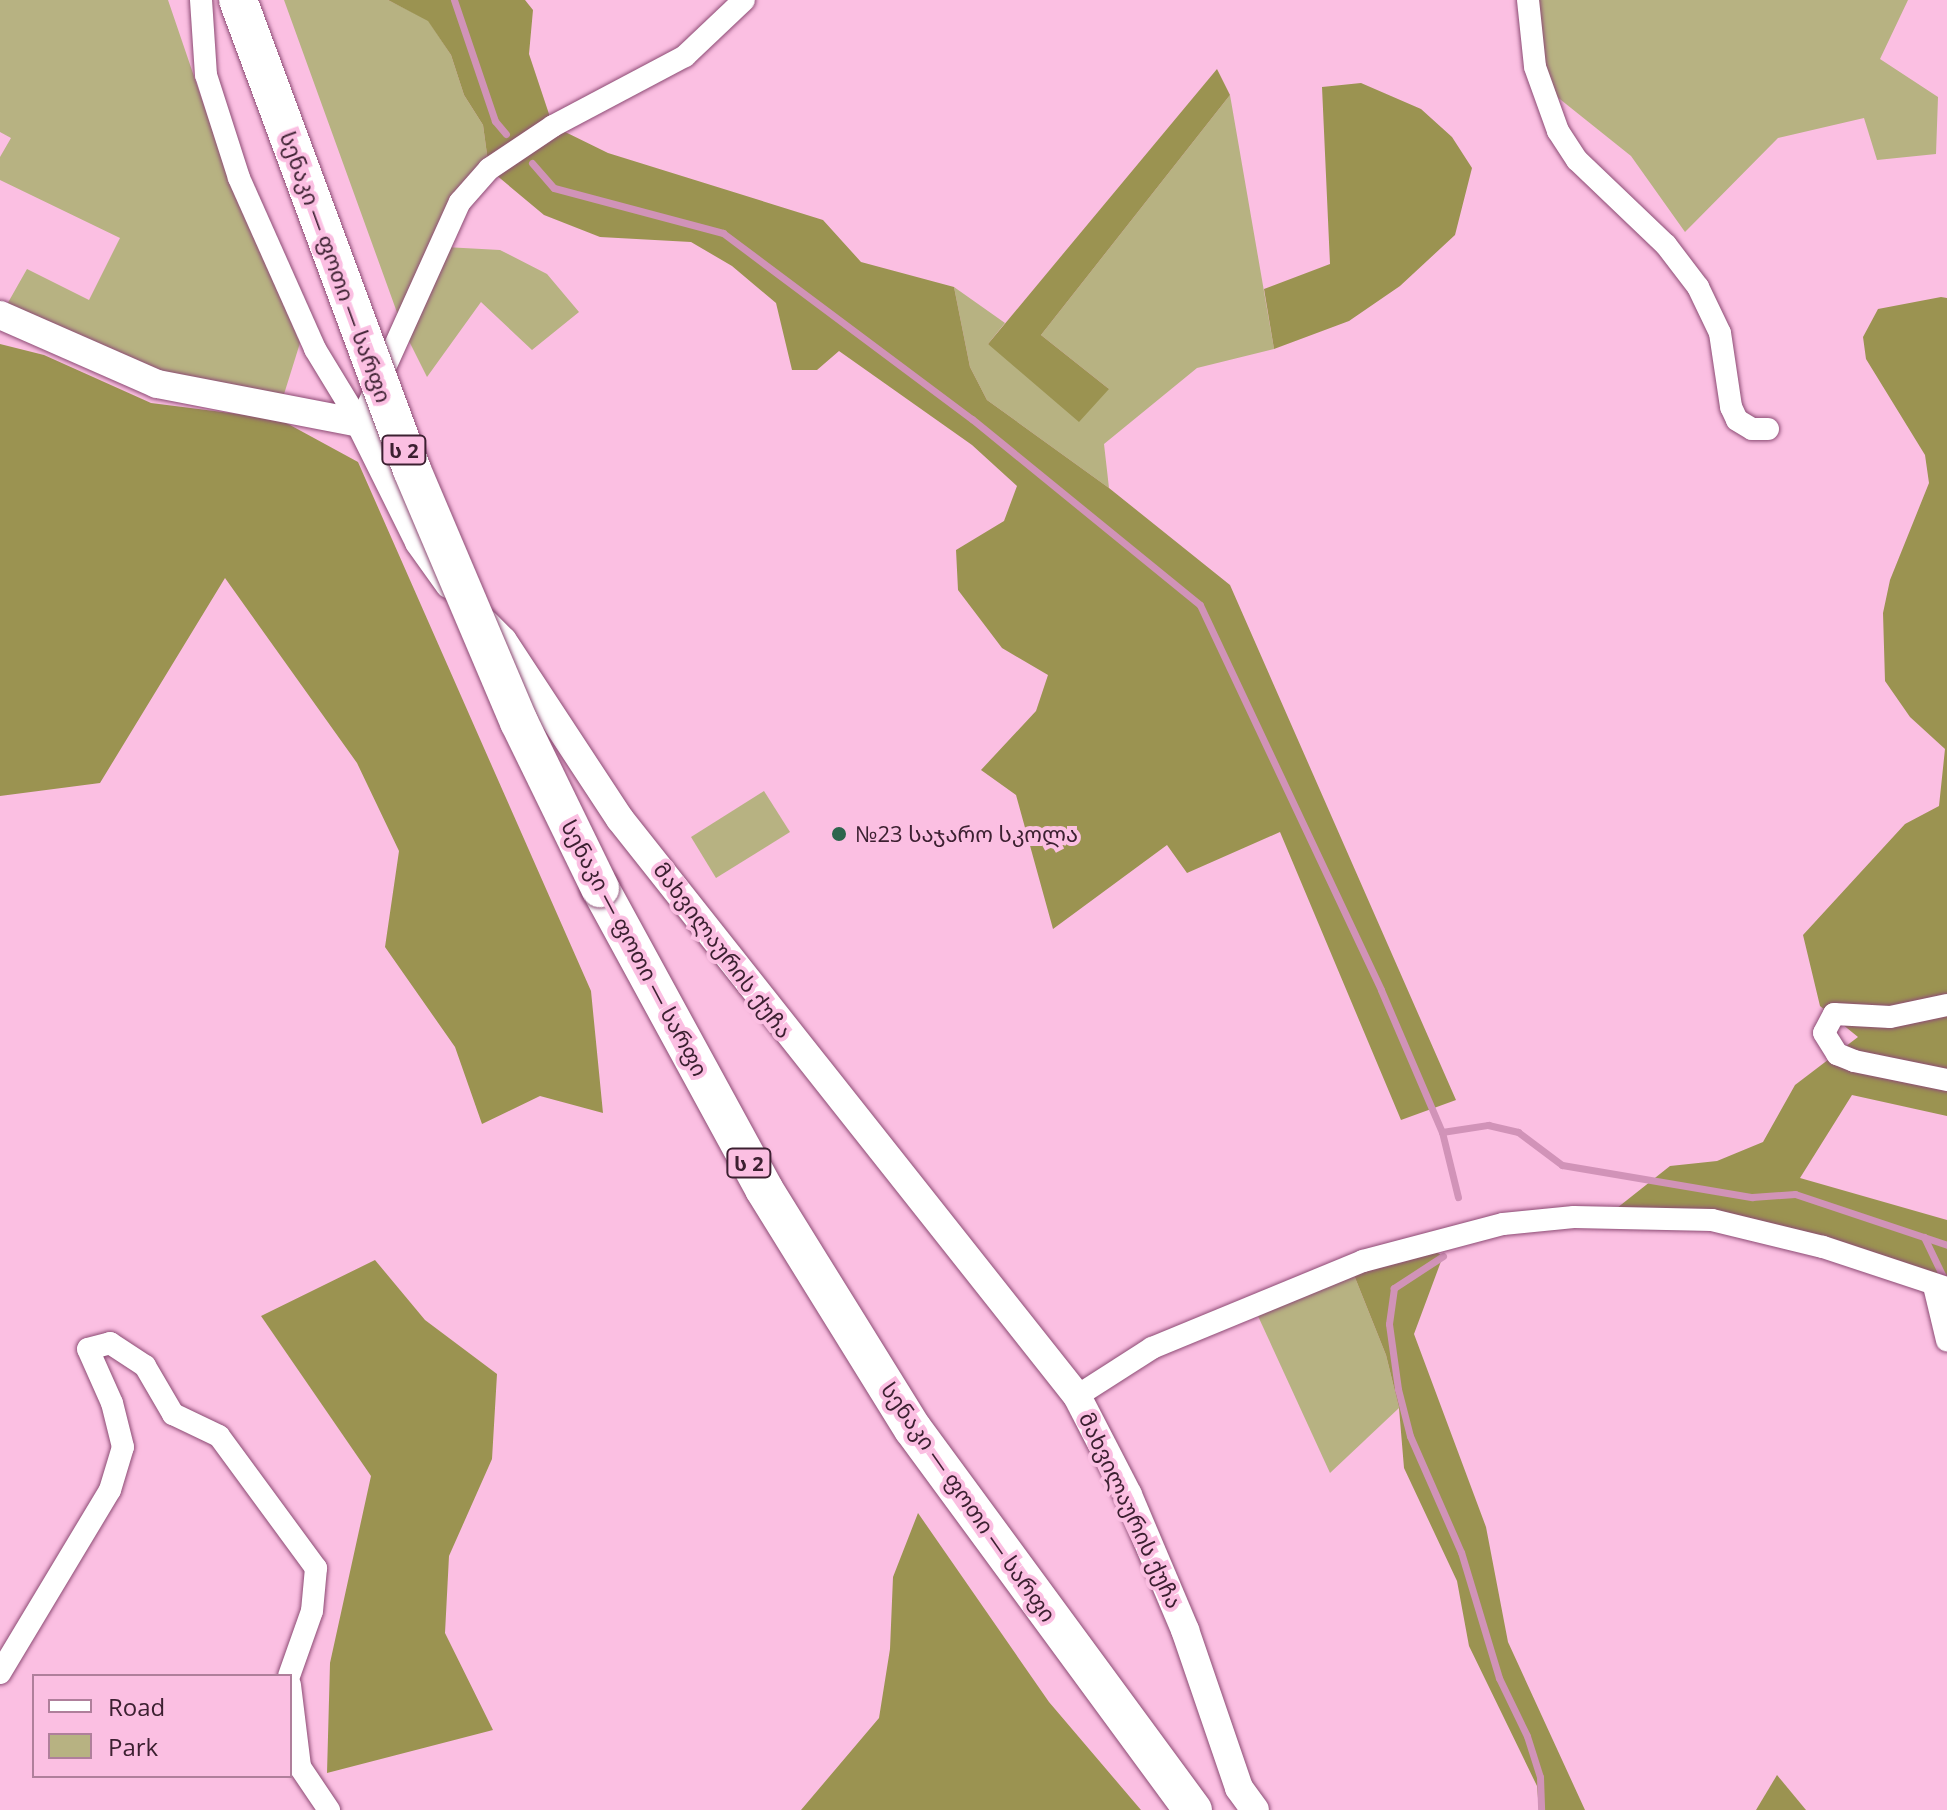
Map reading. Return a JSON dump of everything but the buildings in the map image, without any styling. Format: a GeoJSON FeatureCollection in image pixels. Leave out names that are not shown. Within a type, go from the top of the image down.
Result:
{"type":"FeatureCollection","features":[{"type":"Feature","properties":{"kind":"highway","name":"სენაკი — ფოთი — სარფი"},"geometry":{"type":"LineString","coordinates":[[238,0],[412,470],[519,722],[600,888],[764,1189],[913,1429],[1193,1810]]}},
{"type":"Feature","properties":{"kind":"street"},"geometry":{"type":"LineString","coordinates":[[201,0],[206,75],[239,178],[315,349],[360,423]]}},
{"type":"Feature","properties":{"kind":"street"},"geometry":{"type":"LineString","coordinates":[[1528,0],[1535,67],[1558,131],[1577,160],[1666,245],[1698,287],[1720,333],[1731,407],[1737,420],[1752,429],[1768,429]]}},
{"type":"Feature","properties":{"kind":"street"},"geometry":{"type":"LineString","coordinates":[[360,423],[460,202],[489,169],[553,126],[685,56],[729,4]]}},
{"type":"Feature","properties":{"kind":"street"},"geometry":{"type":"LineString","coordinates":[[0,315],[157,384],[360,423]]}},
{"type":"Feature","properties":{"kind":"street","name":"მახვილაურის ქუჩა"},"geometry":{"type":"LineString","coordinates":[[360,423],[419,542],[458,597],[503,641],[620,819],[1077,1396],[1134,1509],[1185,1630],[1239,1788],[1255,1810]]}},
{"type":"Feature","properties":{"kind":"street"},"geometry":{"type":"LineString","coordinates":[[1947,1005],[1890,1017],[1834,1014],[1824,1033],[1837,1054],[1854,1061],[1947,1080]]}},
{"type":"Feature","properties":{"kind":"street"},"geometry":{"type":"LineString","coordinates":[[1077,1396],[1152,1348],[1363,1261],[1503,1224],[1574,1217],[1712,1220],[1823,1247],[1940,1287],[1947,1340]]}},
{"type":"Feature","properties":{"kind":"street"},"geometry":{"type":"LineString","coordinates":[[0,1673],[110,1490],[123,1447],[112,1403],[88,1349],[110,1343],[145,1366],[173,1414],[219,1436],[316,1568],[312,1611],[290,1674]]}},
{"type":"Feature","properties":{"kind":"street"},"geometry":{"type":"LineString","coordinates":[[292,1701],[300,1767],[329,1810]]}},
{"type":"Feature","properties":{"kind":"green space"},"geometry":{"type":"Polygon","coordinates":[[[0,0],[168,0],[228,176],[300,343],[280,407],[157,384],[1,315],[27,269],[89,300],[120,238],[0,180],[0,157],[11,138],[0,132],[0,0]]]}},
{"type":"Feature","properties":{"kind":"green space"},"geometry":{"type":"Polygon","coordinates":[[[284,0],[388,0],[428,20],[451,55],[464,95],[483,125],[489,169],[445,247],[500,250],[547,274],[579,312],[532,350],[481,302],[427,377],[403,329],[284,0]]]}},
{"type":"Feature","properties":{"kind":"green space"},"geometry":{"type":"Polygon","coordinates":[[[1535,0],[1908,0],[1880,59],[1938,97],[1936,154],[1877,160],[1864,118],[1778,138],[1685,232],[1631,156],[1546,88],[1535,0]]]}},
{"type":"Feature","properties":{"kind":"green space"},"geometry":{"type":"Polygon","coordinates":[[[1230,95],[1274,349],[1197,368],[1104,444],[1109,488],[987,400],[970,367],[954,287],[1005,323],[988,344],[1109,389],[1041,335],[1230,95]]]}},
{"type":"Feature","properties":{"kind":"green space"},"geometry":{"type":"Polygon","coordinates":[[[764,791],[790,832],[716,878],[691,837],[764,791]]]}},
{"type":"Feature","properties":{"kind":"green space"},"geometry":{"type":"Polygon","coordinates":[[[1350,1265],[1386,1355],[1399,1408],[1330,1473],[1252,1303],[1350,1265]]]}},
{"type":"Feature","properties":{"kind":"shaded area"},"geometry":{"type":"Polygon","coordinates":[[[388,0],[525,0],[533,10],[529,54],[553,126],[608,153],[823,220],[861,262],[954,287],[970,367],[987,400],[1109,488],[1230,585],[1456,1100],[1401,1120],[1280,832],[1187,873],[1167,845],[1053,929],[1016,795],[981,770],[1036,711],[1048,675],[1002,648],[958,590],[956,550],[1004,521],[1017,486],[972,445],[839,351],[817,370],[792,370],[776,303],[732,266],[691,242],[600,237],[544,215],[489,169],[483,125],[464,95],[451,55],[428,21],[388,0]]]}},
{"type":"Feature","properties":{"kind":"shaded area"},"geometry":{"type":"Polygon","coordinates":[[[1217,69],[1230,95],[1041,335],[1109,389],[1079,422],[988,344],[1217,69]]]}},
{"type":"Feature","properties":{"kind":"shaded area"},"geometry":{"type":"Polygon","coordinates":[[[1361,83],[1421,109],[1452,137],[1472,168],[1455,235],[1400,286],[1349,321],[1274,349],[1264,289],[1330,264],[1322,87],[1361,83]]]}},
{"type":"Feature","properties":{"kind":"shaded area"},"geometry":{"type":"Polygon","coordinates":[[[1947,298],[1947,1116],[1852,1095],[1800,1178],[1947,1220],[1947,1278],[1797,1231],[1617,1208],[1670,1166],[1717,1161],[1763,1142],[1795,1085],[1858,1037],[1820,1006],[1803,935],[1905,824],[1939,806],[1945,749],[1910,717],[1885,681],[1883,613],[1890,580],[1929,483],[1925,455],[1866,359],[1863,337],[1878,309],[1947,298]]]}},
{"type":"Feature","properties":{"kind":"shaded area"},"geometry":{"type":"Polygon","coordinates":[[[0,344],[44,355],[151,403],[279,419],[358,462],[591,991],[603,1113],[540,1096],[482,1124],[455,1047],[385,947],[399,851],[357,763],[225,578],[100,783],[0,796],[0,344]]]}},
{"type":"Feature","properties":{"kind":"shaded area"},"geometry":{"type":"Polygon","coordinates":[[[1419,1242],[1443,1256],[1414,1334],[1486,1527],[1508,1642],[1585,1810],[1539,1810],[1537,1786],[1469,1646],[1457,1581],[1404,1468],[1399,1408],[1386,1355],[1350,1265],[1419,1242]]]}},
{"type":"Feature","properties":{"kind":"shaded area"},"geometry":{"type":"Polygon","coordinates":[[[375,1260],[425,1320],[497,1374],[492,1459],[449,1556],[445,1633],[493,1730],[327,1773],[330,1663],[371,1476],[261,1316],[375,1260]]]}},
{"type":"Feature","properties":{"kind":"shaded area"},"geometry":{"type":"Polygon","coordinates":[[[918,1513],[1049,1702],[1141,1810],[801,1810],[879,1718],[890,1649],[893,1577],[918,1513]]]}},
{"type":"Feature","properties":{"kind":"shaded area"},"geometry":{"type":"Polygon","coordinates":[[[1777,1775],[1806,1810],[1756,1810],[1777,1775]]]}},
{"type":"Feature","properties":{"kind":"waterway"},"geometry":{"type":"LineString","coordinates":[[454,0],[495,121],[506,134]]}},
{"type":"Feature","properties":{"kind":"waterway"},"geometry":{"type":"LineString","coordinates":[[532,163],[554,188],[723,233],[972,419],[1200,605],[1381,990],[1442,1132],[1458,1197]]}},
{"type":"Feature","properties":{"kind":"waterway"},"geometry":{"type":"LineString","coordinates":[[1442,1132],[1488,1125],[1518,1132],[1562,1165],[1752,1197],[1795,1194],[1947,1245]]}},
{"type":"Feature","properties":{"kind":"waterway"},"geometry":{"type":"LineString","coordinates":[[1924,1237],[1946,1283]]}},
{"type":"Feature","properties":{"kind":"waterway"},"geometry":{"type":"LineString","coordinates":[[1443,1256],[1394,1288],[1389,1324],[1398,1389],[1410,1436],[1461,1552],[1499,1678],[1527,1736],[1540,1777],[1541,1810]]}},
{"type":"Feature","properties":{"kind":"place","name":"№23 საჯარო სკოლა"},"geometry":{"type":"Point","coordinates":[839,834]}}]}
